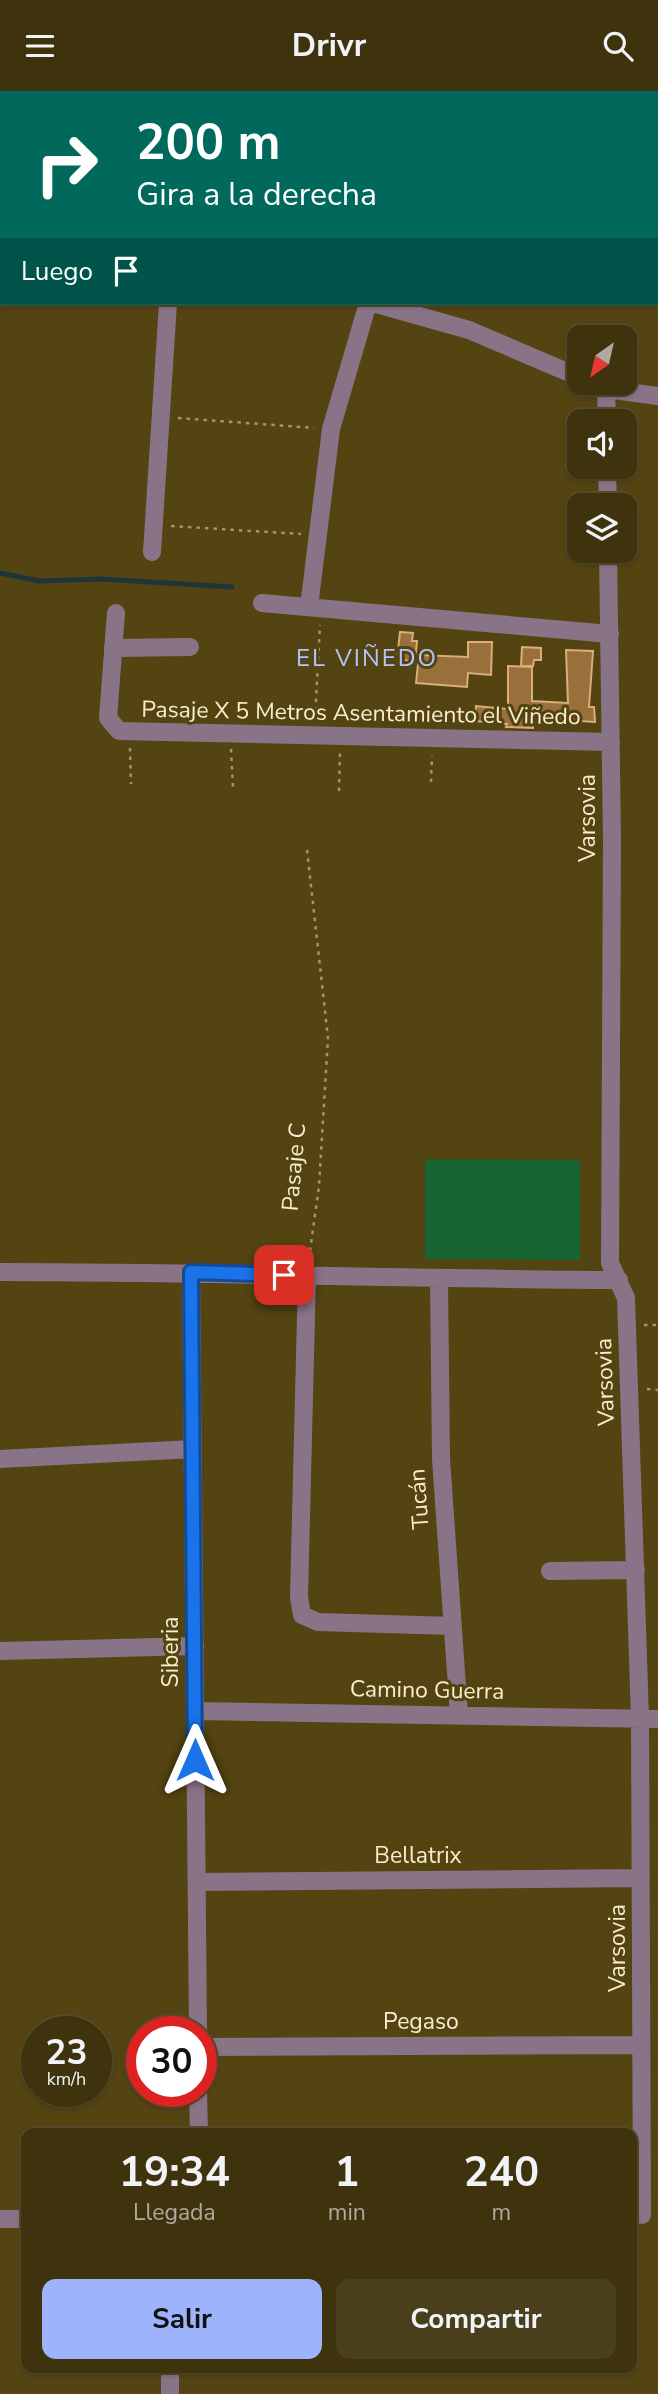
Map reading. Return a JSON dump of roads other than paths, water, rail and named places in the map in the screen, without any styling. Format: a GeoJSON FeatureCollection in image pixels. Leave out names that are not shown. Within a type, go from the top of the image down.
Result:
{"type":"FeatureCollection","features":[{"type":"Feature","properties":{"kind":"street"},"geometry":{"type":"LineString","coordinates":[[152,552],[168,305]]}},
{"type":"Feature","properties":{"kind":"street"},"geometry":{"type":"LineString","coordinates":[[315,608],[318,535],[331,429],[369,305]]}},
{"type":"Feature","properties":{"kind":"street"},"geometry":{"type":"LineString","coordinates":[[377,305],[470,330],[567,372]]}},
{"type":"Feature","properties":{"kind":"street"},"geometry":{"type":"LineString","coordinates":[[637,392],[658,395]]}},
{"type":"Feature","properties":{"kind":"street","name":"Varsovia"},"geometry":{"type":"LineString","coordinates":[[608,563],[611,742],[610,1263],[626,1298],[636,1570],[649,1718],[641,1878],[650,2002],[641,2045],[644,2215]]}},
{"type":"Feature","properties":{"kind":"street"},"geometry":{"type":"LineString","coordinates":[[262,603],[610,634]]}},
{"type":"Feature","properties":{"kind":"street"},"geometry":{"type":"LineString","coordinates":[[116,613],[113,648],[190,647]]}},
{"type":"Feature","properties":{"kind":"street","name":"Pasaje X 5 Metros Asentamiento el Viñedo"},"geometry":{"type":"LineString","coordinates":[[113,648],[108,718],[111,726],[130,734],[611,742]]}},
{"type":"Feature","properties":{"kind":"street"},"geometry":{"type":"LineString","coordinates":[[0,1272],[191,1272],[439,1279],[619,1280]]}},
{"type":"Feature","properties":{"kind":"street","name":"Siberia"},"geometry":{"type":"LineString","coordinates":[[191,1272],[198,2016]]}},
{"type":"Feature","properties":{"kind":"street"},"geometry":{"type":"LineString","coordinates":[[307,1276],[299,1597],[302,1615],[318,1622],[452,1626]]}},
{"type":"Feature","properties":{"kind":"street","name":"Tucán"},"geometry":{"type":"LineString","coordinates":[[439,1279],[441,1459],[459,1715]]}},
{"type":"Feature","properties":{"kind":"street"},"geometry":{"type":"LineString","coordinates":[[0,1459],[193,1450]]}},
{"type":"Feature","properties":{"kind":"street"},"geometry":{"type":"LineString","coordinates":[[551,1571],[636,1570]]}},
{"type":"Feature","properties":{"kind":"street"},"geometry":{"type":"LineString","coordinates":[[0,1651],[195,1646]]}},
{"type":"Feature","properties":{"kind":"street","name":"Camino Guerra"},"geometry":{"type":"LineString","coordinates":[[195,1711],[649,1718]]}},
{"type":"Feature","properties":{"kind":"street","name":"Bellatrix"},"geometry":{"type":"LineString","coordinates":[[197,1882],[641,1878]]}},
{"type":"Feature","properties":{"kind":"street","name":"Pegaso"},"geometry":{"type":"LineString","coordinates":[[217,2047],[641,2045]]}},
{"type":"Feature","properties":{"kind":"street"},"geometry":{"type":"LineString","coordinates":[[198,2107],[199,2128]]}},
{"type":"Feature","properties":{"kind":"street"},"geometry":{"type":"LineString","coordinates":[[0,2219],[21,2219]]}},
{"type":"Feature","properties":{"kind":"street"},"geometry":{"type":"LineString","coordinates":[[170,2373],[170,2394]]}},
{"type":"Feature","properties":{"kind":"waterway"},"geometry":{"type":"LineString","coordinates":[[0,573],[39,581],[102,579],[232,587]]}},
{"type":"Feature","properties":{"kind":"district","name":"EL VIÑEDO"},"geometry":{"type":"Point","coordinates":[367,658]}}]}
